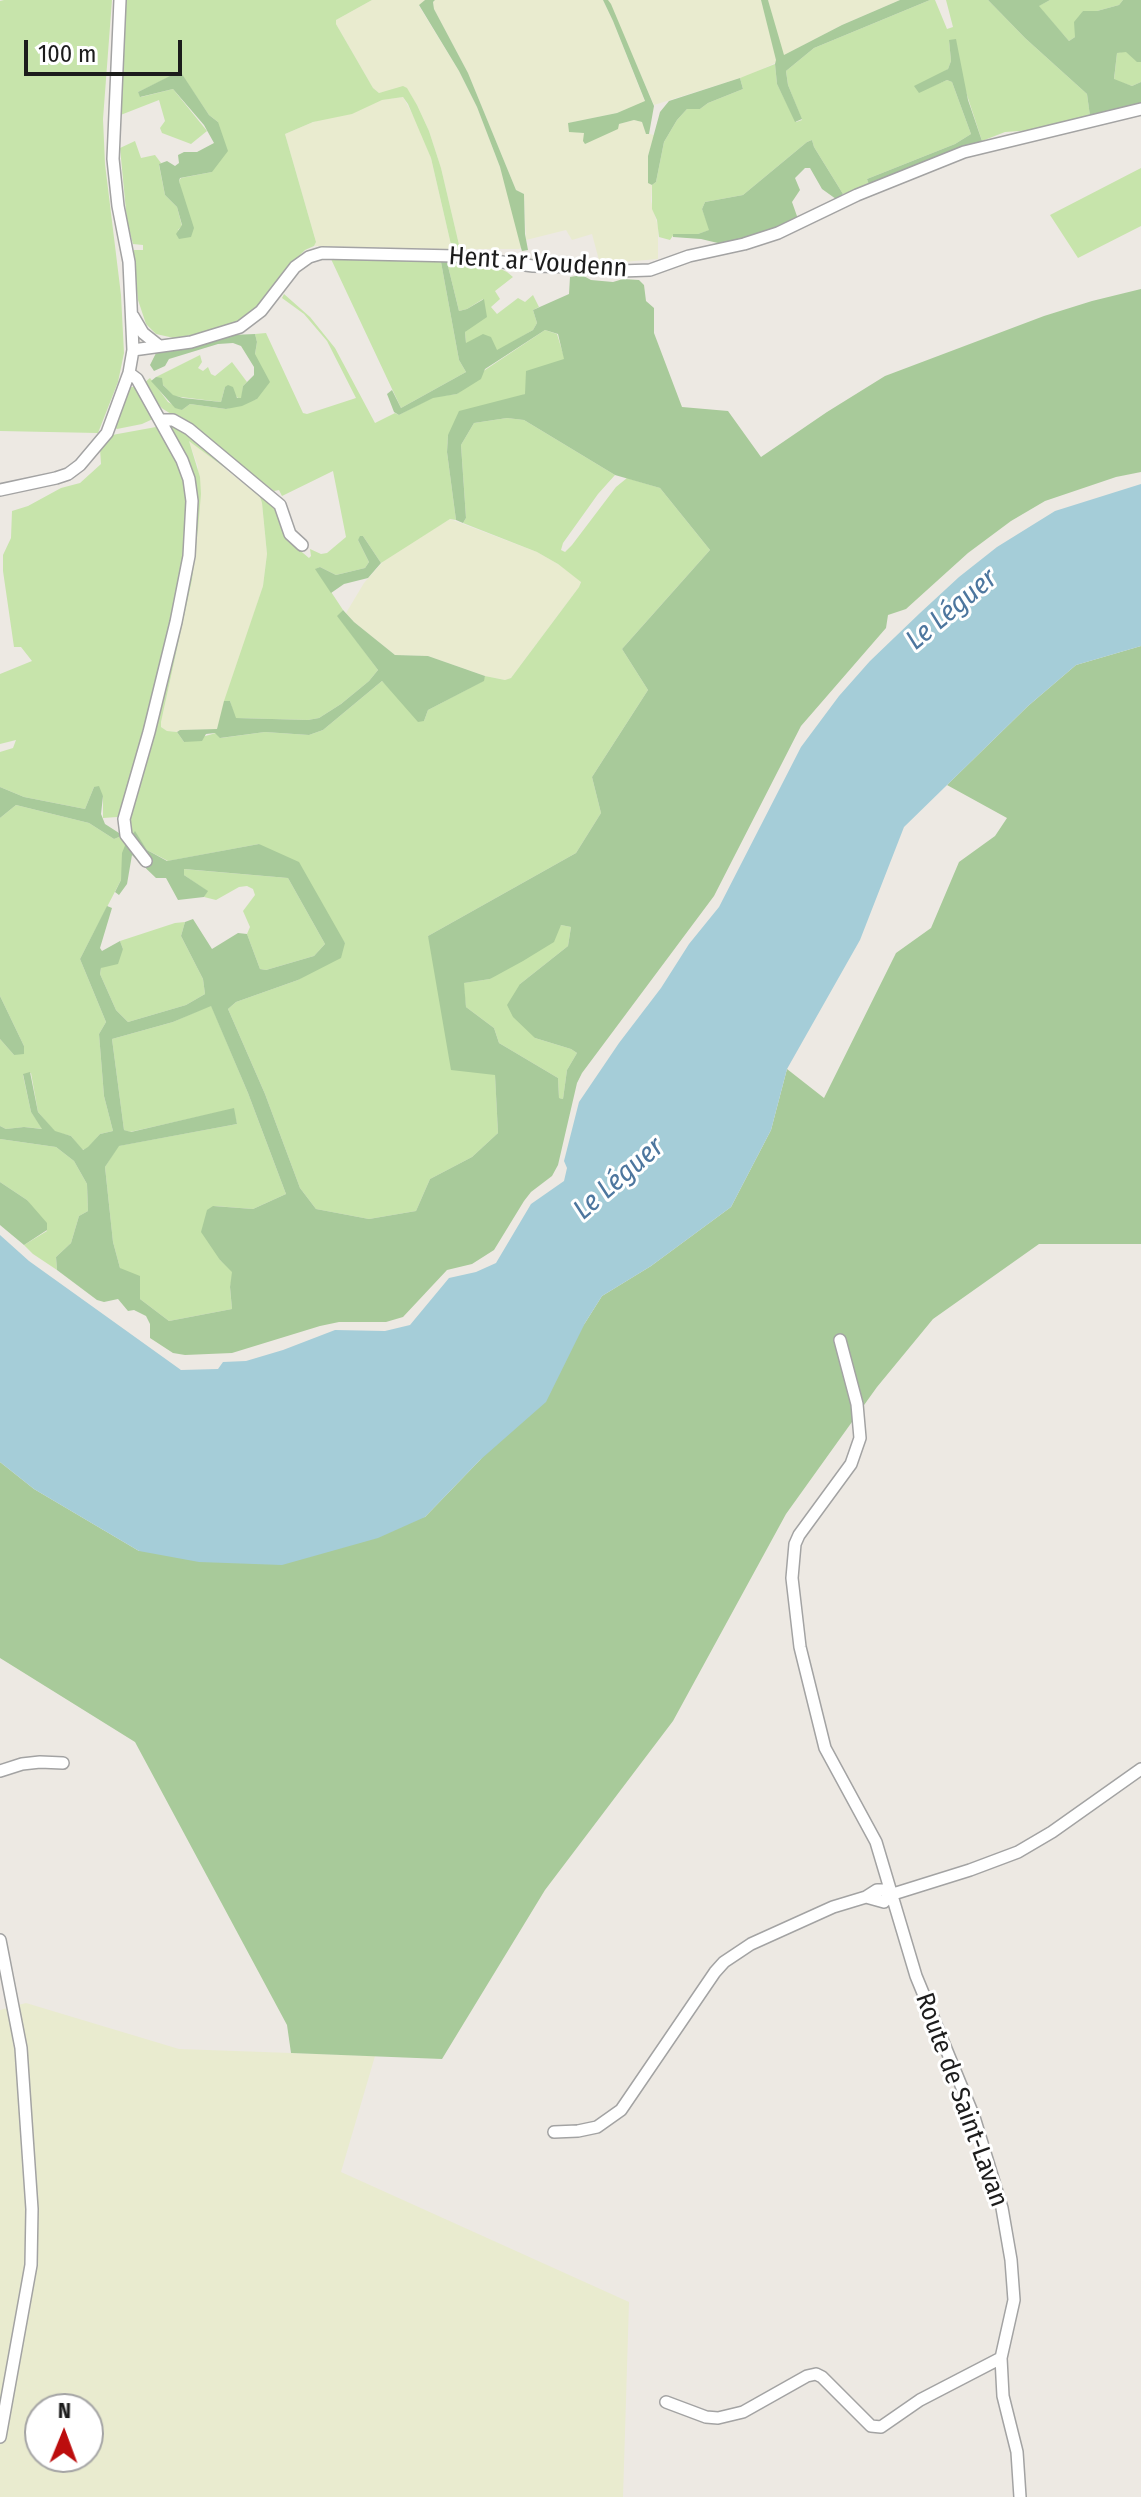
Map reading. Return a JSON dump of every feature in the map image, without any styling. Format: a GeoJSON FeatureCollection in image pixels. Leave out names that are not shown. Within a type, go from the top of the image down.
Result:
{"type":"FeatureCollection","features":[{"type":"Feature","properties":{"kind":"street"},"geometry":{"type":"LineString","coordinates":[[0,490],[56,478],[80,465],[107,433],[129,373],[133,350],[129,262],[113,159],[120,0]]}},
{"type":"Feature","properties":{"kind":"street","name":"Hent ar Voudenn"},"geometry":{"type":"LineString","coordinates":[[133,350],[191,342],[240,327],[267,304],[295,267],[309,257],[322,253],[456,256],[533,266],[650,270],[689,256],[778,233],[857,195],[964,152],[1141,109]]}},
{"type":"Feature","properties":{"kind":"street"},"geometry":{"type":"LineString","coordinates":[[132,314],[143,333],[158,345]]}},
{"type":"Feature","properties":{"kind":"street"},"geometry":{"type":"LineString","coordinates":[[129,373],[137,379],[186,469],[192,514],[189,556],[176,622],[124,819],[126,835],[146,861]]}},
{"type":"Feature","properties":{"kind":"street"},"geometry":{"type":"LineString","coordinates":[[161,420],[173,420],[189,429],[272,498],[285,512],[290,534],[302,545]]}},
{"type":"Feature","properties":{"kind":"street","name":"Route de Saint-Lavan"},"geometry":{"type":"LineString","coordinates":[[840,1340],[857,1404],[860,1438],[851,1464],[799,1535],[793,1556],[792,1578],[800,1647],[825,1748],[876,1842],[916,1976],[974,2117],[1002,2208],[1014,2300],[1001,2358],[1003,2396],[1017,2452],[1020,2497]]}},
{"type":"Feature","properties":{"kind":"street"},"geometry":{"type":"LineString","coordinates":[[0,1771],[22,1764],[63,1763]]}},
{"type":"Feature","properties":{"kind":"street"},"geometry":{"type":"LineString","coordinates":[[554,2132],[597,2127],[621,2110],[715,1972],[751,1944],[833,1907],[866,1897],[884,1902],[890,1895],[1018,1852],[1052,1832],[1141,1769]]}},
{"type":"Feature","properties":{"kind":"street"},"geometry":{"type":"LineString","coordinates":[[0,1940],[21,2048],[32,2209],[31,2265],[0,2437]]}},
{"type":"Feature","properties":{"kind":"street"},"geometry":{"type":"LineString","coordinates":[[666,2402],[706,2417],[718,2418],[743,2412],[816,2374],[871,2426],[881,2427],[920,2400],[1001,2358]]}},
{"type":"Feature","properties":{"kind":"green space"},"geometry":{"type":"Polygon","coordinates":[[[112,0],[103,119],[124,353],[118,382],[98,433],[0,431],[0,1],[112,0]]]}},
{"type":"Feature","properties":{"kind":"green space"},"geometry":{"type":"Polygon","coordinates":[[[123,0],[372,0],[336,20],[336,24],[373,88],[379,93],[403,86],[417,105],[441,168],[460,249],[452,249],[431,158],[408,104],[403,97],[382,100],[352,114],[313,122],[285,134],[316,242],[298,257],[254,311],[232,325],[215,331],[174,338],[156,334],[146,324],[138,300],[133,253],[134,250],[143,250],[143,245],[133,244],[127,221],[120,148],[135,141],[141,158],[155,155],[161,163],[165,195],[177,207],[182,226],[178,230],[191,237],[179,181],[212,172],[218,122],[209,115],[180,72],[138,92],[141,97],[173,89],[207,131],[191,144],[162,133],[160,128],[165,121],[159,100],[118,116],[123,0]]]}},
{"type":"Feature","properties":{"kind":"green space"},"geometry":{"type":"Polygon","coordinates":[[[372,0],[425,0],[419,6],[477,107],[500,167],[521,248],[460,249],[441,168],[417,105],[407,89],[379,93],[373,88],[336,24],[336,20],[372,0]]]}},
{"type":"Feature","properties":{"kind":"green space"},"geometry":{"type":"Polygon","coordinates":[[[425,0],[435,0],[434,9],[468,73],[516,190],[524,194],[528,250],[522,251],[500,167],[477,107],[419,5],[425,0]]]}},
{"type":"Feature","properties":{"kind":"green space"},"geometry":{"type":"Polygon","coordinates":[[[435,0],[603,0],[645,102],[617,113],[569,123],[569,131],[584,133],[634,120],[642,122],[646,133],[654,135],[648,156],[648,182],[652,185],[651,201],[658,227],[658,259],[600,264],[592,234],[572,240],[566,230],[526,240],[524,194],[516,190],[468,73],[434,9],[435,0]]]}},
{"type":"Feature","properties":{"kind":"green space"},"geometry":{"type":"Polygon","coordinates":[[[603,0],[611,4],[654,106],[649,134],[646,134],[642,122],[634,120],[619,124],[618,129],[585,144],[584,133],[569,132],[568,123],[617,113],[645,101],[603,0]]]}},
{"type":"Feature","properties":{"kind":"green space"},"geometry":{"type":"Polygon","coordinates":[[[608,0],[761,0],[777,60],[750,75],[654,105],[608,0]]]}},
{"type":"Feature","properties":{"kind":"green space"},"geometry":{"type":"Polygon","coordinates":[[[761,0],[768,0],[784,55],[900,0],[930,0],[814,48],[786,71],[788,85],[802,119],[795,122],[777,84],[776,60],[761,0]]]}},
{"type":"Feature","properties":{"kind":"green space"},"geometry":{"type":"Polygon","coordinates":[[[768,0],[900,0],[842,25],[783,56],[768,0]]]}},
{"type":"Feature","properties":{"kind":"green space"},"geometry":{"type":"Polygon","coordinates":[[[935,0],[947,29],[953,27],[946,0],[988,0],[1087,94],[1090,116],[1034,130],[1005,132],[982,141],[949,40],[951,61],[948,69],[919,92],[947,80],[952,82],[971,134],[955,144],[867,179],[869,185],[843,194],[812,140],[743,195],[705,202],[702,209],[710,230],[698,234],[674,234],[670,240],[659,237],[652,209],[652,185],[656,182],[664,142],[687,109],[700,109],[743,89],[740,78],[775,64],[777,84],[796,122],[802,120],[788,85],[786,71],[814,48],[935,0]]]}},
{"type":"Feature","properties":{"kind":"green space"},"geometry":{"type":"Polygon","coordinates":[[[988,0],[1050,0],[1039,6],[1069,41],[1075,37],[1074,22],[1083,11],[1119,5],[1123,0],[1141,0],[1141,62],[1126,52],[1117,53],[1114,79],[1132,86],[1141,82],[1141,103],[1090,116],[1087,94],[988,0]]]}},
{"type":"Feature","properties":{"kind":"green space"},"geometry":{"type":"Polygon","coordinates":[[[1050,0],[1123,0],[1119,5],[1083,11],[1075,37],[1069,41],[1038,6],[1050,0]]]}},
{"type":"Feature","properties":{"kind":"green space"},"geometry":{"type":"Polygon","coordinates":[[[956,39],[968,100],[982,141],[869,185],[867,179],[955,144],[971,134],[952,82],[947,80],[919,93],[914,86],[948,69],[951,61],[949,40],[956,39]]]}},
{"type":"Feature","properties":{"kind":"green space"},"geometry":{"type":"Polygon","coordinates":[[[1126,51],[1141,62],[1141,82],[1132,86],[1114,80],[1117,53],[1126,51]]]}},
{"type":"Feature","properties":{"kind":"green space"},"geometry":{"type":"Polygon","coordinates":[[[180,71],[209,115],[218,122],[228,151],[212,172],[180,178],[194,228],[191,237],[179,239],[176,234],[182,225],[177,207],[165,195],[159,164],[167,161],[175,166],[179,163],[178,155],[197,152],[214,143],[204,125],[173,89],[140,97],[138,92],[180,71]]]}},
{"type":"Feature","properties":{"kind":"green space"},"geometry":{"type":"Polygon","coordinates":[[[740,78],[743,89],[700,109],[687,109],[677,120],[664,142],[656,182],[652,185],[648,183],[648,156],[660,112],[669,101],[740,78]]]}},
{"type":"Feature","properties":{"kind":"green space"},"geometry":{"type":"Polygon","coordinates":[[[403,97],[420,128],[431,158],[452,249],[314,246],[316,242],[285,134],[381,100],[403,97]]]}},
{"type":"Feature","properties":{"kind":"green space"},"geometry":{"type":"Polygon","coordinates":[[[812,140],[843,194],[839,197],[836,199],[822,189],[810,168],[805,168],[795,178],[800,190],[792,202],[798,219],[755,237],[722,244],[673,237],[673,234],[698,234],[709,230],[702,209],[705,202],[743,195],[812,140]]]}},
{"type":"Feature","properties":{"kind":"green space"},"geometry":{"type":"Polygon","coordinates":[[[1141,168],[1141,226],[1078,258],[1050,215],[1141,168]]]}},
{"type":"Feature","properties":{"kind":"green space"},"geometry":{"type":"Polygon","coordinates":[[[331,259],[441,262],[459,360],[466,372],[401,408],[331,259]]]}},
{"type":"Feature","properties":{"kind":"green space"},"geometry":{"type":"Polygon","coordinates":[[[441,262],[447,262],[459,311],[484,299],[487,317],[465,332],[466,343],[483,334],[491,337],[497,350],[533,330],[537,323],[533,310],[569,294],[570,277],[582,275],[591,280],[613,282],[639,280],[644,285],[646,301],[654,308],[654,333],[682,407],[728,411],[761,457],[885,376],[1044,316],[1141,289],[1141,472],[1116,477],[1045,501],[1011,521],[968,553],[906,609],[888,615],[886,628],[801,726],[714,896],[582,1073],[558,1165],[552,1176],[524,1201],[494,1250],[472,1264],[447,1270],[403,1317],[386,1322],[339,1322],[320,1326],[232,1353],[173,1353],[150,1338],[150,1324],[146,1316],[134,1310],[128,1311],[118,1299],[97,1300],[57,1270],[56,1257],[71,1243],[79,1216],[88,1211],[87,1184],[74,1161],[56,1147],[0,1139],[0,1126],[6,1129],[42,1129],[31,1112],[23,1074],[30,1072],[38,1112],[55,1131],[71,1136],[83,1150],[100,1134],[113,1131],[104,1096],[99,1034],[106,1022],[80,959],[107,906],[112,908],[100,948],[102,951],[120,941],[123,949],[118,964],[101,968],[100,974],[116,1010],[128,1022],[186,1005],[205,994],[203,979],[181,936],[185,922],[193,919],[212,949],[238,933],[247,934],[260,969],[266,970],[314,956],[325,944],[288,878],[184,869],[184,875],[208,891],[204,897],[178,900],[166,878],[156,878],[132,855],[127,884],[119,895],[115,892],[121,880],[122,853],[126,843],[135,831],[147,850],[167,861],[259,844],[299,862],[345,943],[341,958],[298,980],[236,1002],[228,1009],[265,1094],[300,1188],[316,1209],[369,1219],[416,1211],[430,1179],[472,1157],[498,1133],[495,1075],[451,1070],[428,936],[576,853],[601,813],[592,777],[648,690],[622,649],[710,550],[660,488],[615,475],[524,420],[507,418],[474,423],[461,445],[466,518],[463,523],[456,520],[447,452],[448,435],[459,411],[525,394],[526,371],[564,359],[558,334],[545,330],[485,369],[481,379],[457,394],[433,398],[399,415],[394,412],[387,394],[392,390],[401,408],[466,372],[459,360],[441,262]],[[561,925],[554,942],[523,961],[490,979],[464,983],[466,1007],[494,1028],[499,1043],[558,1078],[559,1098],[563,1099],[567,1070],[577,1053],[535,1038],[513,1017],[507,1005],[520,984],[568,946],[571,927],[561,925]],[[211,1006],[173,1022],[112,1039],[124,1130],[131,1132],[234,1108],[237,1124],[119,1146],[105,1167],[113,1242],[120,1268],[140,1276],[140,1299],[169,1321],[232,1309],[232,1272],[201,1232],[207,1210],[213,1206],[253,1209],[286,1194],[211,1006]]]}},
{"type":"Feature","properties":{"kind":"green space"},"geometry":{"type":"Polygon","coordinates":[[[447,262],[494,266],[507,272],[513,277],[495,291],[500,299],[491,307],[497,314],[518,298],[525,302],[533,295],[539,307],[533,310],[537,323],[533,330],[497,351],[466,343],[465,332],[483,299],[459,311],[447,262]]]}},
{"type":"Feature","properties":{"kind":"green space"},"geometry":{"type":"Polygon","coordinates":[[[284,294],[310,317],[335,348],[375,423],[395,413],[399,415],[433,397],[457,394],[485,370],[545,330],[557,334],[565,360],[525,394],[448,435],[447,452],[456,520],[450,519],[381,563],[363,536],[358,540],[369,562],[365,568],[336,575],[320,567],[316,569],[343,610],[338,616],[378,670],[341,704],[319,718],[235,718],[230,701],[224,701],[263,586],[267,554],[262,503],[260,497],[233,474],[189,441],[200,477],[198,529],[192,580],[161,722],[161,727],[177,732],[184,742],[216,733],[221,738],[265,732],[309,735],[323,730],[382,681],[424,721],[428,710],[483,681],[485,676],[505,680],[511,678],[581,582],[537,552],[463,523],[466,518],[461,445],[474,423],[507,418],[524,420],[615,475],[598,494],[561,550],[565,552],[572,545],[616,487],[627,478],[660,488],[710,550],[622,649],[648,690],[592,777],[601,813],[576,853],[428,936],[495,1074],[498,1133],[472,1157],[430,1179],[416,1211],[369,1219],[316,1209],[300,1188],[265,1094],[228,1009],[236,1002],[298,980],[345,943],[259,844],[168,861],[147,850],[135,832],[131,836],[129,816],[154,728],[195,495],[168,424],[183,431],[277,508],[285,538],[309,558],[310,549],[327,553],[346,537],[333,471],[282,496],[279,490],[274,491],[189,425],[163,409],[144,383],[150,378],[168,402],[182,410],[190,404],[226,409],[257,399],[255,334],[266,333],[303,413],[356,398],[327,341],[304,314],[282,298],[284,294]]]}},
{"type":"Feature","properties":{"kind":"green space"},"geometry":{"type":"Polygon","coordinates":[[[255,334],[255,354],[270,382],[257,399],[242,406],[226,409],[190,404],[182,410],[175,408],[151,381],[156,377],[162,378],[163,385],[173,395],[183,398],[221,402],[228,385],[233,387],[237,398],[241,398],[243,386],[254,375],[254,367],[241,346],[233,343],[218,344],[169,359],[165,366],[154,371],[150,365],[157,351],[184,348],[232,335],[255,334]]]}},
{"type":"Feature","properties":{"kind":"green space"},"geometry":{"type":"Polygon","coordinates":[[[200,355],[202,362],[198,368],[203,371],[208,367],[215,376],[232,362],[247,382],[243,386],[242,398],[225,387],[221,402],[173,396],[156,377],[200,355]]]}},
{"type":"Feature","properties":{"kind":"green space"},"geometry":{"type":"Polygon","coordinates":[[[130,387],[135,387],[155,418],[117,429],[115,428],[130,387]]]}},
{"type":"Feature","properties":{"kind":"green space"},"geometry":{"type":"Polygon","coordinates":[[[156,427],[179,457],[190,501],[180,594],[122,814],[103,818],[103,796],[94,787],[85,809],[24,797],[0,787],[0,752],[13,748],[16,740],[0,744],[0,674],[32,661],[21,647],[14,647],[3,555],[11,538],[12,511],[61,488],[80,483],[101,464],[100,449],[112,435],[156,427]]]}},
{"type":"Feature","properties":{"kind":"green space"},"geometry":{"type":"Polygon","coordinates":[[[188,439],[260,497],[267,554],[263,586],[217,729],[177,732],[167,731],[161,727],[161,722],[192,580],[198,529],[198,466],[188,439]]]}},
{"type":"Feature","properties":{"kind":"green space"},"geometry":{"type":"Polygon","coordinates":[[[450,519],[537,552],[581,581],[511,678],[505,680],[485,676],[428,656],[395,655],[346,613],[364,583],[387,557],[450,519]]]}},
{"type":"Feature","properties":{"kind":"green space"},"geometry":{"type":"Polygon","coordinates":[[[360,536],[381,563],[368,578],[344,584],[331,593],[315,569],[320,567],[336,575],[365,568],[369,562],[358,540],[360,536]]]}},
{"type":"Feature","properties":{"kind":"green space"},"geometry":{"type":"Polygon","coordinates":[[[343,610],[395,655],[428,656],[485,676],[484,681],[428,710],[424,721],[418,722],[382,681],[323,730],[309,735],[265,732],[220,738],[215,733],[206,734],[202,741],[184,742],[177,732],[180,730],[217,729],[224,701],[230,701],[236,718],[308,720],[319,718],[341,704],[369,681],[378,670],[337,616],[343,610]]]}},
{"type":"Feature","properties":{"kind":"green space"},"geometry":{"type":"Polygon","coordinates":[[[1141,646],[1141,1244],[1039,1244],[933,1319],[877,1387],[786,1514],[673,1721],[545,1890],[442,2059],[291,2053],[287,2025],[135,1742],[0,1658],[0,1462],[34,1489],[139,1551],[425,1517],[480,1460],[585,1323],[602,1296],[651,1266],[731,1207],[771,1130],[787,1069],[824,1098],[896,953],[931,928],[959,862],[995,836],[1007,818],[947,785],[1028,706],[1076,665],[1141,646]]]}},
{"type":"Feature","properties":{"kind":"green space"},"geometry":{"type":"Polygon","coordinates":[[[99,786],[105,824],[119,833],[119,837],[114,839],[89,823],[16,805],[0,818],[0,787],[24,797],[85,809],[94,787],[99,786]]]}},
{"type":"Feature","properties":{"kind":"green space"},"geometry":{"type":"Polygon","coordinates":[[[16,805],[89,823],[114,839],[119,837],[119,833],[126,843],[121,880],[80,959],[106,1022],[99,1034],[104,1096],[113,1131],[100,1134],[88,1148],[82,1150],[71,1136],[55,1132],[38,1112],[31,1073],[23,1075],[31,1112],[43,1129],[6,1129],[0,1126],[0,1039],[14,1055],[24,1046],[0,996],[0,818],[16,805]]]}},
{"type":"Feature","properties":{"kind":"green space"},"geometry":{"type":"Polygon","coordinates":[[[183,869],[288,878],[325,944],[314,956],[260,969],[247,934],[250,927],[243,911],[255,895],[253,889],[239,887],[216,900],[204,897],[207,891],[184,875],[183,869]]]}},
{"type":"Feature","properties":{"kind":"green space"},"geometry":{"type":"Polygon","coordinates":[[[185,922],[181,936],[203,979],[205,994],[186,1005],[128,1022],[116,1010],[100,974],[101,968],[123,949],[120,941],[185,922]]]}},
{"type":"Feature","properties":{"kind":"green space"},"geometry":{"type":"Polygon","coordinates":[[[561,925],[571,927],[568,946],[520,984],[535,1038],[577,1053],[567,1070],[563,1099],[559,1098],[558,1078],[499,1043],[494,1028],[466,1007],[463,983],[490,979],[561,925]]]}},
{"type":"Feature","properties":{"kind":"green space"},"geometry":{"type":"Polygon","coordinates":[[[0,996],[24,1046],[24,1054],[14,1055],[0,1039],[0,996]]]}},
{"type":"Feature","properties":{"kind":"green space"},"geometry":{"type":"Polygon","coordinates":[[[211,1005],[286,1194],[253,1209],[214,1206],[220,1260],[233,1272],[230,1288],[232,1309],[169,1321],[140,1299],[120,1268],[113,1242],[105,1167],[118,1146],[237,1124],[233,1109],[130,1132],[124,1130],[112,1039],[173,1022],[211,1005]]]}},
{"type":"Feature","properties":{"kind":"green space"},"geometry":{"type":"Polygon","coordinates":[[[0,1139],[56,1147],[74,1161],[87,1184],[88,1211],[79,1216],[71,1243],[56,1257],[57,1270],[24,1245],[47,1231],[27,1200],[0,1182],[0,1139]]]}},
{"type":"Feature","properties":{"kind":"green space"},"geometry":{"type":"Polygon","coordinates":[[[0,1182],[27,1200],[47,1223],[47,1230],[24,1245],[0,1225],[0,1182]]]}},
{"type":"Feature","properties":{"kind":"green space"},"geometry":{"type":"Polygon","coordinates":[[[26,2003],[179,2049],[375,2056],[341,2172],[629,2302],[623,2497],[0,2497],[0,2010],[26,2003]]]}},
{"type":"Feature","properties":{"kind":"water","name":"Le Léguer"},"geometry":{"type":"Polygon","coordinates":[[[1141,484],[1141,646],[1076,665],[1028,706],[904,827],[860,940],[787,1069],[771,1130],[731,1207],[651,1266],[602,1296],[585,1323],[546,1402],[480,1460],[425,1517],[378,1538],[282,1565],[199,1562],[139,1551],[34,1489],[0,1462],[0,1235],[29,1261],[181,1370],[218,1369],[223,1362],[246,1361],[335,1330],[385,1331],[410,1325],[449,1278],[476,1272],[496,1263],[531,1204],[564,1181],[567,1168],[564,1161],[579,1102],[689,944],[719,907],[801,747],[839,696],[920,613],[997,547],[1055,511],[1141,484]]]}}]}
